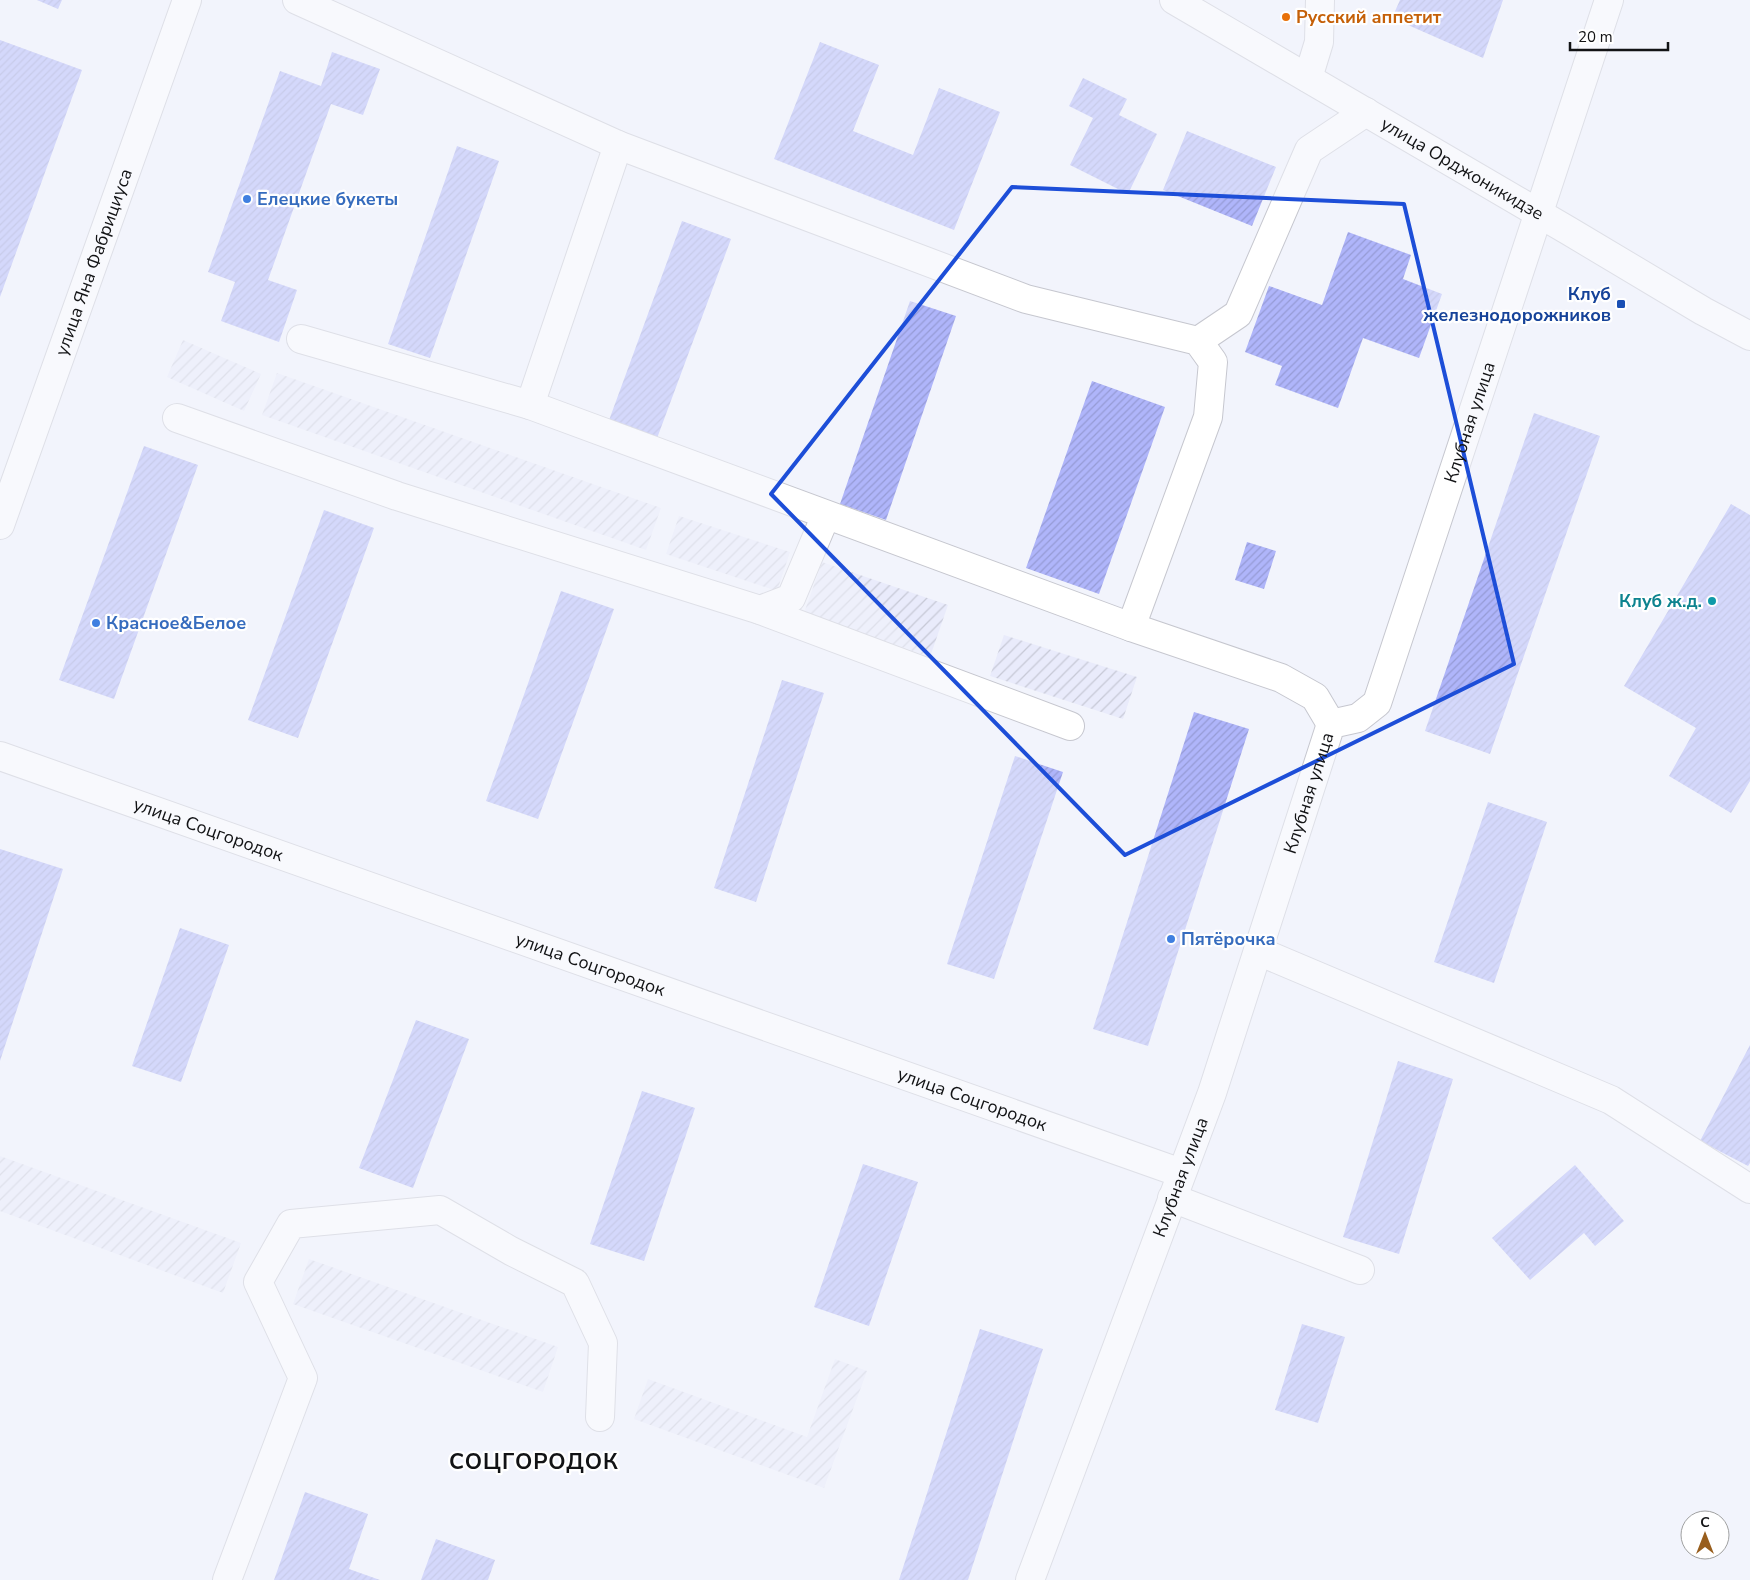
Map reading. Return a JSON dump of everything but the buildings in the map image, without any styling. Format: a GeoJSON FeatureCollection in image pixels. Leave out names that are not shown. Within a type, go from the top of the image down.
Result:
{"type":"FeatureCollection","features":[{"type":"Feature","properties":{"kind":"street","name":"улица Яна Фабрициуса"},"geometry":{"type":"LineString","coordinates":[[0,525],[187,0]]}},
{"type":"Feature","properties":{"kind":"street"},"geometry":{"type":"LineString","coordinates":[[297,0],[618,145],[1026,299],[1198,341],[1213,362],[1208,418],[1131,626]]}},
{"type":"Feature","properties":{"kind":"street","name":"улица Орджоникидзе"},"geometry":{"type":"LineString","coordinates":[[1174,0],[1703,311],[1750,336]]}},
{"type":"Feature","properties":{"kind":"street"},"geometry":{"type":"LineString","coordinates":[[1308,78],[1320,42],[1320,0]]}},
{"type":"Feature","properties":{"kind":"street","name":"Клубная улица"},"geometry":{"type":"LineString","coordinates":[[1030,1580],[1212,1093],[1331,724],[1358,718],[1377,703],[1609,0]]}},
{"type":"Feature","properties":{"kind":"street"},"geometry":{"type":"LineString","coordinates":[[1198,341],[1238,314],[1309,150],[1366,112]]}},
{"type":"Feature","properties":{"kind":"street"},"geometry":{"type":"LineString","coordinates":[[530,406],[618,145]]}},
{"type":"Feature","properties":{"kind":"street"},"geometry":{"type":"LineString","coordinates":[[301,339],[530,406],[1131,626],[1281,678],[1314,697],[1331,724]]}},
{"type":"Feature","properties":{"kind":"street"},"geometry":{"type":"LineString","coordinates":[[177,418],[397,496],[760,610],[1070,726]]}},
{"type":"Feature","properties":{"kind":"street"},"geometry":{"type":"LineString","coordinates":[[760,610],[791,598],[826,515]]}},
{"type":"Feature","properties":{"kind":"street","name":"улица Соцгородок"},"geometry":{"type":"LineString","coordinates":[[0,756],[1177,1185],[1360,1270]]}},
{"type":"Feature","properties":{"kind":"street"},"geometry":{"type":"LineString","coordinates":[[1258,951],[1611,1100],[1750,1189]]}},
{"type":"Feature","properties":{"kind":"street"},"geometry":{"type":"LineString","coordinates":[[227,1580],[303,1378],[258,1282],[291,1224],[440,1210],[511,1251],[575,1283],[603,1343],[600,1417]]}},
{"type":"Feature","properties":{"kind":"highlighted area"},"geometry":{"type":"Polygon","coordinates":[[[1012,187],[1404,204],[1514,664],[1125,855],[771,494],[1012,187]]]}},
{"type":"Feature","properties":{"kind":"shaded area"},"geometry":{"type":"Polygon","coordinates":[[[183,340],[261,374],[244,411],[167,377],[183,340]]]}},
{"type":"Feature","properties":{"kind":"shaded area"},"geometry":{"type":"Polygon","coordinates":[[[277,373],[661,508],[646,550],[262,415],[277,373]]]}},
{"type":"Feature","properties":{"kind":"shaded area"},"geometry":{"type":"Polygon","coordinates":[[[679,516],[790,552],[777,591],[666,554],[679,516]]]}},
{"type":"Feature","properties":{"kind":"shaded area"},"geometry":{"type":"Polygon","coordinates":[[[822,562],[948,605],[930,657],[804,613],[822,562]]]}},
{"type":"Feature","properties":{"kind":"shaded area"},"geometry":{"type":"Polygon","coordinates":[[[1004,635],[1137,677],[1123,719],[990,676],[1004,635]]]}},
{"type":"Feature","properties":{"kind":"shaded area"},"geometry":{"type":"Polygon","coordinates":[[[0,1156],[241,1243],[223,1293],[0,1211],[0,1156]]]}},
{"type":"Feature","properties":{"kind":"shaded area"},"geometry":{"type":"Polygon","coordinates":[[[309,1259],[558,1347],[543,1392],[293,1304],[309,1259]]]}},
{"type":"Feature","properties":{"kind":"shaded area"},"geometry":{"type":"Polygon","coordinates":[[[835,1359],[867,1371],[824,1488],[634,1419],[648,1379],[807,1437],[835,1359]]]}},
{"type":"Feature","properties":{"kind":"place","name":"Русский аппетит"},"geometry":{"type":"Point","coordinates":[1286,17]}},
{"type":"Feature","properties":{"kind":"place","name":"Елецкие букеты"},"geometry":{"type":"Point","coordinates":[247,199]}},
{"type":"Feature","properties":{"kind":"place","name":"Клуб железнодорожников"},"geometry":{"type":"Point","coordinates":[1621,304]}},
{"type":"Feature","properties":{"kind":"place","name":"Клуб ж.д."},"geometry":{"type":"Point","coordinates":[1712,601]}},
{"type":"Feature","properties":{"kind":"place","name":"Красное&Белое"},"geometry":{"type":"Point","coordinates":[96,623]}},
{"type":"Feature","properties":{"kind":"place","name":"Пятёрочка"},"geometry":{"type":"Point","coordinates":[1171,939]}},
{"type":"Feature","properties":{"kind":"district","name":"СОЦГОРОДОК"},"geometry":{"type":"Point","coordinates":[534,1461]}}]}
